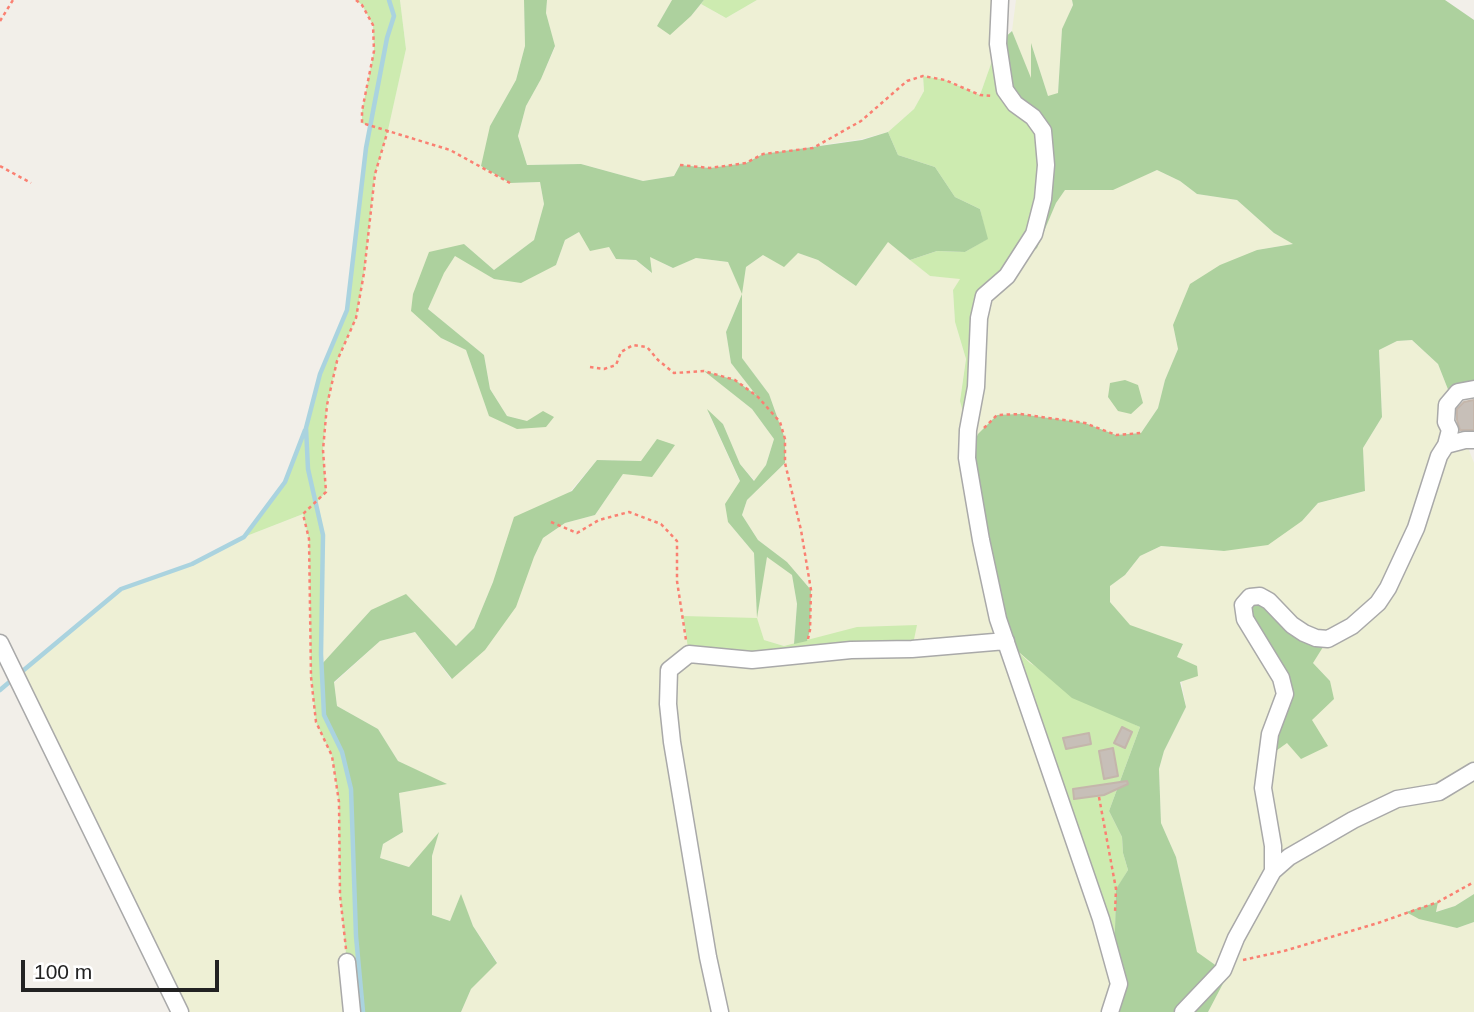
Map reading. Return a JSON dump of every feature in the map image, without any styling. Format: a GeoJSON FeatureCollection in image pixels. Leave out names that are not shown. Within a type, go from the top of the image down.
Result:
{"type":"FeatureCollection","features":[{"type":"Feature","properties":{"kind":"street"},"geometry":{"type":"LineString","coordinates":[[1000,0],[998,44],[1004,90],[1015,104],[1033,117],[1042,131],[1046,165],[1043,199],[1034,234],[1007,276],[984,296],[979,318],[976,387],[968,430],[967,458],[989,582],[1006,641],[1101,919],[1119,984],[1110,1012]]}},
{"type":"Feature","properties":{"kind":"street"},"geometry":{"type":"LineString","coordinates":[[1273,872],[1273,846],[1263,788],[1270,734],[1286,694],[1281,678],[1245,618],[1242,605],[1250,597],[1260,596],[1269,601],[1298,629],[1316,638],[1328,639],[1366,616],[1388,588],[1408,548],[1435,464],[1446,445],[1450,430],[1446,422],[1447,405],[1458,392],[1474,389]]}},
{"type":"Feature","properties":{"kind":"street"},"geometry":{"type":"LineString","coordinates":[[1446,445],[1474,440]]}},
{"type":"Feature","properties":{"kind":"street"},"geometry":{"type":"LineString","coordinates":[[720,1012],[708,957],[672,742],[668,704],[669,670],[689,654],[752,660],[851,650],[912,649],[1006,641]]}},
{"type":"Feature","properties":{"kind":"street"},"geometry":{"type":"LineString","coordinates":[[0,644],[180,1012]]}},
{"type":"Feature","properties":{"kind":"street"},"geometry":{"type":"LineString","coordinates":[[1183,1012],[1223,970],[1236,938],[1273,872],[1289,857],[1353,820],[1397,799],[1439,792],[1474,771]]}},
{"type":"Feature","properties":{"kind":"street"},"geometry":{"type":"LineString","coordinates":[[348,962],[352,1012]]}},
{"type":"Feature","properties":{"kind":"path"},"geometry":{"type":"LineString","coordinates":[[0,21],[13,0]]}},
{"type":"Feature","properties":{"kind":"path"},"geometry":{"type":"LineString","coordinates":[[356,0],[362,5],[373,25],[374,51],[362,123],[450,150],[510,183]]}},
{"type":"Feature","properties":{"kind":"path"},"geometry":{"type":"LineString","coordinates":[[680,165],[710,167],[746,163],[763,154],[813,148],[860,121],[907,82],[923,76],[945,80],[979,95],[1010,97]]}},
{"type":"Feature","properties":{"kind":"path"},"geometry":{"type":"LineString","coordinates":[[348,962],[340,895],[339,802],[332,756],[316,722],[311,677],[309,539],[303,514],[326,492],[323,450],[327,405],[337,361],[356,318],[375,174],[388,130]]}},
{"type":"Feature","properties":{"kind":"path"},"geometry":{"type":"LineString","coordinates":[[0,166],[31,183]]}},
{"type":"Feature","properties":{"kind":"path"},"geometry":{"type":"LineString","coordinates":[[590,367],[604,369],[616,365],[621,352],[633,345],[647,347],[674,373],[704,371],[735,380],[758,397],[780,422],[785,439],[785,463],[801,530],[811,590],[810,630],[803,655]]}},
{"type":"Feature","properties":{"kind":"path"},"geometry":{"type":"LineString","coordinates":[[978,434],[998,415],[1020,414],[1085,423],[1116,435],[1142,433]]}},
{"type":"Feature","properties":{"kind":"path"},"geometry":{"type":"LineString","coordinates":[[551,522],[577,533],[600,520],[629,512],[661,524],[677,541],[677,581],[689,654]]}},
{"type":"Feature","properties":{"kind":"path"},"geometry":{"type":"LineString","coordinates":[[1099,797],[1116,890],[1115,916]]}},
{"type":"Feature","properties":{"kind":"path"},"geometry":{"type":"LineString","coordinates":[[1226,961],[1252,959],[1284,951],[1378,923],[1438,902],[1474,882]]}},
{"type":"Feature","properties":{"kind":"green space"},"geometry":{"type":"Polygon","coordinates":[[[356,0],[400,0],[406,49],[375,174],[356,318],[337,361],[327,405],[323,450],[326,492],[316,503],[323,535],[321,654],[324,715],[342,752],[351,789],[356,935],[363,1012],[352,1012],[340,895],[339,802],[332,756],[316,722],[311,676],[309,539],[303,514],[244,537],[285,482],[306,428],[320,374],[347,310],[370,126],[362,123],[362,111],[374,51],[373,25],[362,5],[356,0]]]}},
{"type":"Feature","properties":{"kind":"green space"},"geometry":{"type":"Polygon","coordinates":[[[400,0],[524,0],[525,46],[516,80],[490,126],[510,183],[540,182],[544,204],[534,240],[494,270],[464,244],[413,294],[441,338],[466,350],[489,415],[527,421],[507,416],[490,389],[484,355],[428,309],[443,273],[456,255],[494,279],[556,265],[565,240],[579,232],[609,247],[616,259],[636,260],[651,273],[649,256],[672,268],[696,258],[728,262],[742,292],[746,267],[763,255],[798,253],[818,260],[856,286],[888,241],[930,276],[961,278],[953,290],[955,322],[966,359],[960,401],[984,296],[1036,248],[1065,189],[1136,179],[1157,170],[1180,181],[1197,194],[1237,200],[1274,233],[1294,244],[1257,250],[1173,325],[1178,349],[1165,380],[1158,408],[1141,433],[1116,435],[1085,423],[1020,414],[1119,984],[1110,1012],[461,1012],[471,989],[497,962],[473,926],[461,895],[450,921],[432,915],[432,856],[438,834],[409,867],[380,858],[383,844],[403,832],[399,793],[445,784],[398,761],[378,729],[337,706],[334,683],[380,641],[415,632],[451,679],[534,557],[543,538],[565,523],[595,515],[623,474],[641,461],[597,460],[493,582],[474,628],[456,646],[371,610],[321,665],[323,535],[316,503],[326,492],[323,450],[327,405],[337,361],[356,318],[375,174],[406,49],[400,0]],[[741,296],[726,332],[731,363],[758,397],[706,372],[752,409],[774,439],[766,465],[755,481],[740,464],[723,424],[708,412],[740,482],[728,522],[754,553],[757,614],[767,556],[792,575],[797,604],[794,644],[784,646],[764,640],[752,660],[807,641],[811,590],[787,562],[758,540],[742,515],[747,500],[785,463],[785,439],[769,394],[742,358],[741,296]]]}},
{"type":"Feature","properties":{"kind":"green space"},"geometry":{"type":"Polygon","coordinates":[[[524,0],[547,0],[546,13],[555,46],[526,106],[518,136],[527,165],[581,164],[643,181],[674,176],[680,165],[710,168],[746,163],[763,154],[862,140],[888,132],[898,155],[935,167],[955,197],[980,209],[988,239],[965,252],[937,251],[910,260],[888,242],[856,286],[818,260],[798,253],[784,267],[763,255],[746,267],[742,294],[728,262],[696,258],[673,268],[650,257],[652,273],[636,260],[616,259],[609,247],[590,251],[579,232],[565,240],[556,265],[521,283],[494,279],[455,256],[428,309],[484,355],[490,389],[507,416],[527,421],[543,411],[554,417],[546,427],[517,429],[489,416],[466,350],[441,338],[411,311],[413,294],[429,252],[464,244],[494,270],[534,240],[544,204],[540,182],[510,183],[481,166],[490,126],[516,80],[525,46],[524,0]]]}},
{"type":"Feature","properties":{"kind":"green space"},"geometry":{"type":"Polygon","coordinates":[[[547,0],[672,0],[657,26],[691,16],[701,4],[726,18],[757,0],[998,0],[998,44],[980,95],[945,80],[923,76],[924,91],[914,109],[888,132],[862,139],[763,154],[746,163],[710,168],[680,165],[674,176],[643,181],[581,164],[527,165],[518,136],[526,106],[555,47],[546,13],[547,0]]]}},
{"type":"Feature","properties":{"kind":"green space"},"geometry":{"type":"Polygon","coordinates":[[[672,0],[704,0],[670,35],[657,26],[672,0]]]}},
{"type":"Feature","properties":{"kind":"green space"},"geometry":{"type":"Polygon","coordinates":[[[704,0],[757,0],[726,18],[701,4],[704,0]]]}},
{"type":"Feature","properties":{"kind":"green space"},"geometry":{"type":"Polygon","coordinates":[[[1016,0],[1072,0],[1073,5],[1062,30],[1058,94],[1048,97],[1032,46],[1031,80],[1012,31],[1016,0]]]}},
{"type":"Feature","properties":{"kind":"green space"},"geometry":{"type":"Polygon","coordinates":[[[1072,0],[1445,0],[1474,20],[1474,389],[1451,397],[1438,364],[1412,340],[1397,341],[1379,350],[1382,417],[1363,448],[1365,491],[1318,503],[1302,521],[1268,545],[1224,551],[1161,546],[1140,556],[1125,575],[1110,586],[1110,602],[1130,625],[1183,644],[1177,657],[1197,666],[1198,676],[1180,682],[1186,707],[1164,751],[1159,769],[1161,823],[1176,857],[1197,952],[1228,974],[1208,1012],[1110,1012],[1119,984],[1111,955],[1116,889],[1128,870],[1122,837],[1109,811],[1140,727],[1072,698],[1006,641],[967,458],[978,434],[997,415],[1020,414],[1085,423],[1116,435],[1141,433],[1158,408],[1165,380],[1178,349],[1173,325],[1190,284],[1220,265],[1257,250],[1293,244],[1274,233],[1237,200],[1197,194],[1180,181],[1157,170],[1113,190],[1065,190],[1056,203],[1037,248],[1015,266],[1034,234],[1043,131],[1015,104],[998,44],[1012,31],[1031,78],[1031,43],[1048,96],[1058,93],[1062,29],[1073,5],[1072,0]]]}},
{"type":"Feature","properties":{"kind":"green space"},"geometry":{"type":"Polygon","coordinates":[[[998,44],[1043,131],[1034,234],[984,296],[968,430],[960,401],[966,359],[955,322],[953,290],[960,279],[930,276],[910,260],[937,251],[965,252],[987,239],[980,209],[955,197],[935,167],[898,155],[888,132],[914,109],[924,91],[923,76],[945,80],[980,95],[998,44]]]}},
{"type":"Feature","properties":{"kind":"green space"},"geometry":{"type":"Polygon","coordinates":[[[742,294],[742,358],[769,394],[785,439],[785,463],[747,500],[742,515],[758,540],[787,562],[811,590],[810,630],[807,641],[794,644],[797,604],[792,575],[767,557],[757,618],[754,553],[728,522],[725,504],[740,481],[707,409],[723,424],[740,464],[754,481],[766,465],[774,439],[752,409],[704,371],[735,380],[756,395],[731,363],[726,332],[742,294]]]}},
{"type":"Feature","properties":{"kind":"green space"},"geometry":{"type":"Polygon","coordinates":[[[1412,340],[1438,364],[1451,397],[1450,430],[1465,440],[1474,463],[1474,894],[1455,906],[1435,912],[1437,903],[1407,911],[1457,928],[1474,922],[1474,1012],[1208,1012],[1223,970],[1197,953],[1176,857],[1161,823],[1159,769],[1164,751],[1186,707],[1177,657],[1183,645],[1130,626],[1110,602],[1109,586],[1125,575],[1140,556],[1161,546],[1224,551],[1302,521],[1318,503],[1365,491],[1363,448],[1382,417],[1379,350],[1397,341],[1412,340]],[[1313,663],[1281,678],[1312,720],[1330,681],[1313,663]]]}},
{"type":"Feature","properties":{"kind":"green space"},"geometry":{"type":"Polygon","coordinates":[[[1125,380],[1138,385],[1143,403],[1131,414],[1118,411],[1108,397],[1110,383],[1125,380]]]}},
{"type":"Feature","properties":{"kind":"green space"},"geometry":{"type":"Polygon","coordinates":[[[657,439],[675,445],[652,477],[623,474],[595,515],[565,523],[543,538],[516,607],[485,650],[452,679],[415,632],[380,641],[334,682],[337,706],[378,729],[398,761],[447,784],[399,793],[403,832],[383,844],[380,858],[409,867],[439,832],[432,856],[432,915],[450,921],[461,894],[473,926],[497,963],[471,989],[461,1012],[363,1012],[356,936],[351,789],[342,752],[324,715],[321,665],[371,610],[406,594],[456,646],[474,628],[493,582],[514,517],[572,491],[597,460],[641,461],[657,439]]]}},
{"type":"Feature","properties":{"kind":"green space"},"geometry":{"type":"Polygon","coordinates":[[[303,514],[309,539],[311,677],[316,722],[332,756],[339,802],[340,895],[352,1012],[180,1012],[17,677],[121,589],[192,564],[244,537],[303,514]]]}},
{"type":"Feature","properties":{"kind":"green space"},"geometry":{"type":"Polygon","coordinates":[[[1250,597],[1292,625],[1328,639],[1313,663],[1330,681],[1334,699],[1312,720],[1328,746],[1301,759],[1287,743],[1266,758],[1285,694],[1245,619],[1250,597]]]}},
{"type":"Feature","properties":{"kind":"green space"},"geometry":{"type":"Polygon","coordinates":[[[683,616],[757,618],[764,640],[784,646],[857,627],[917,625],[912,649],[689,654],[683,616]]]}},
{"type":"Feature","properties":{"kind":"green space"},"geometry":{"type":"Polygon","coordinates":[[[1006,641],[1030,663],[1107,711],[1140,727],[1109,811],[1122,837],[1128,870],[1116,890],[1111,955],[1006,641]]]}},
{"type":"Feature","properties":{"kind":"green space"},"geometry":{"type":"Polygon","coordinates":[[[1474,894],[1474,922],[1457,928],[1419,919],[1406,912],[1438,902],[1436,912],[1455,906],[1474,894]]]}},
{"type":"Feature","properties":{"kind":"building"},"geometry":{"type":"Polygon","coordinates":[[[1474,400],[1474,430],[1460,430],[1457,409],[1464,402],[1474,400]]]}},
{"type":"Feature","properties":{"kind":"building"},"geometry":{"type":"Polygon","coordinates":[[[1122,727],[1132,732],[1125,748],[1114,743],[1122,727]]]}},
{"type":"Feature","properties":{"kind":"building"},"geometry":{"type":"Polygon","coordinates":[[[1089,733],[1091,744],[1066,749],[1063,738],[1089,733]]]}},
{"type":"Feature","properties":{"kind":"building"},"geometry":{"type":"Polygon","coordinates":[[[1113,748],[1118,776],[1104,779],[1099,751],[1113,748]]]}},
{"type":"Feature","properties":{"kind":"building"},"geometry":{"type":"Polygon","coordinates":[[[1127,781],[1128,784],[1104,795],[1074,799],[1073,789],[1127,781]]]}},
{"type":"Feature","properties":{"kind":"waterway"},"geometry":{"type":"LineString","coordinates":[[363,1012],[356,936],[351,789],[342,752],[324,715],[321,654],[323,535],[308,469],[306,428],[320,374],[347,310],[366,148],[387,38],[394,16],[389,0]]}},
{"type":"Feature","properties":{"kind":"waterway"},"geometry":{"type":"LineString","coordinates":[[19,674],[121,589],[192,564],[244,537],[285,482],[305,430]]}},
{"type":"Feature","properties":{"kind":"waterway"},"geometry":{"type":"LineString","coordinates":[[0,690],[13,679]]}}]}
